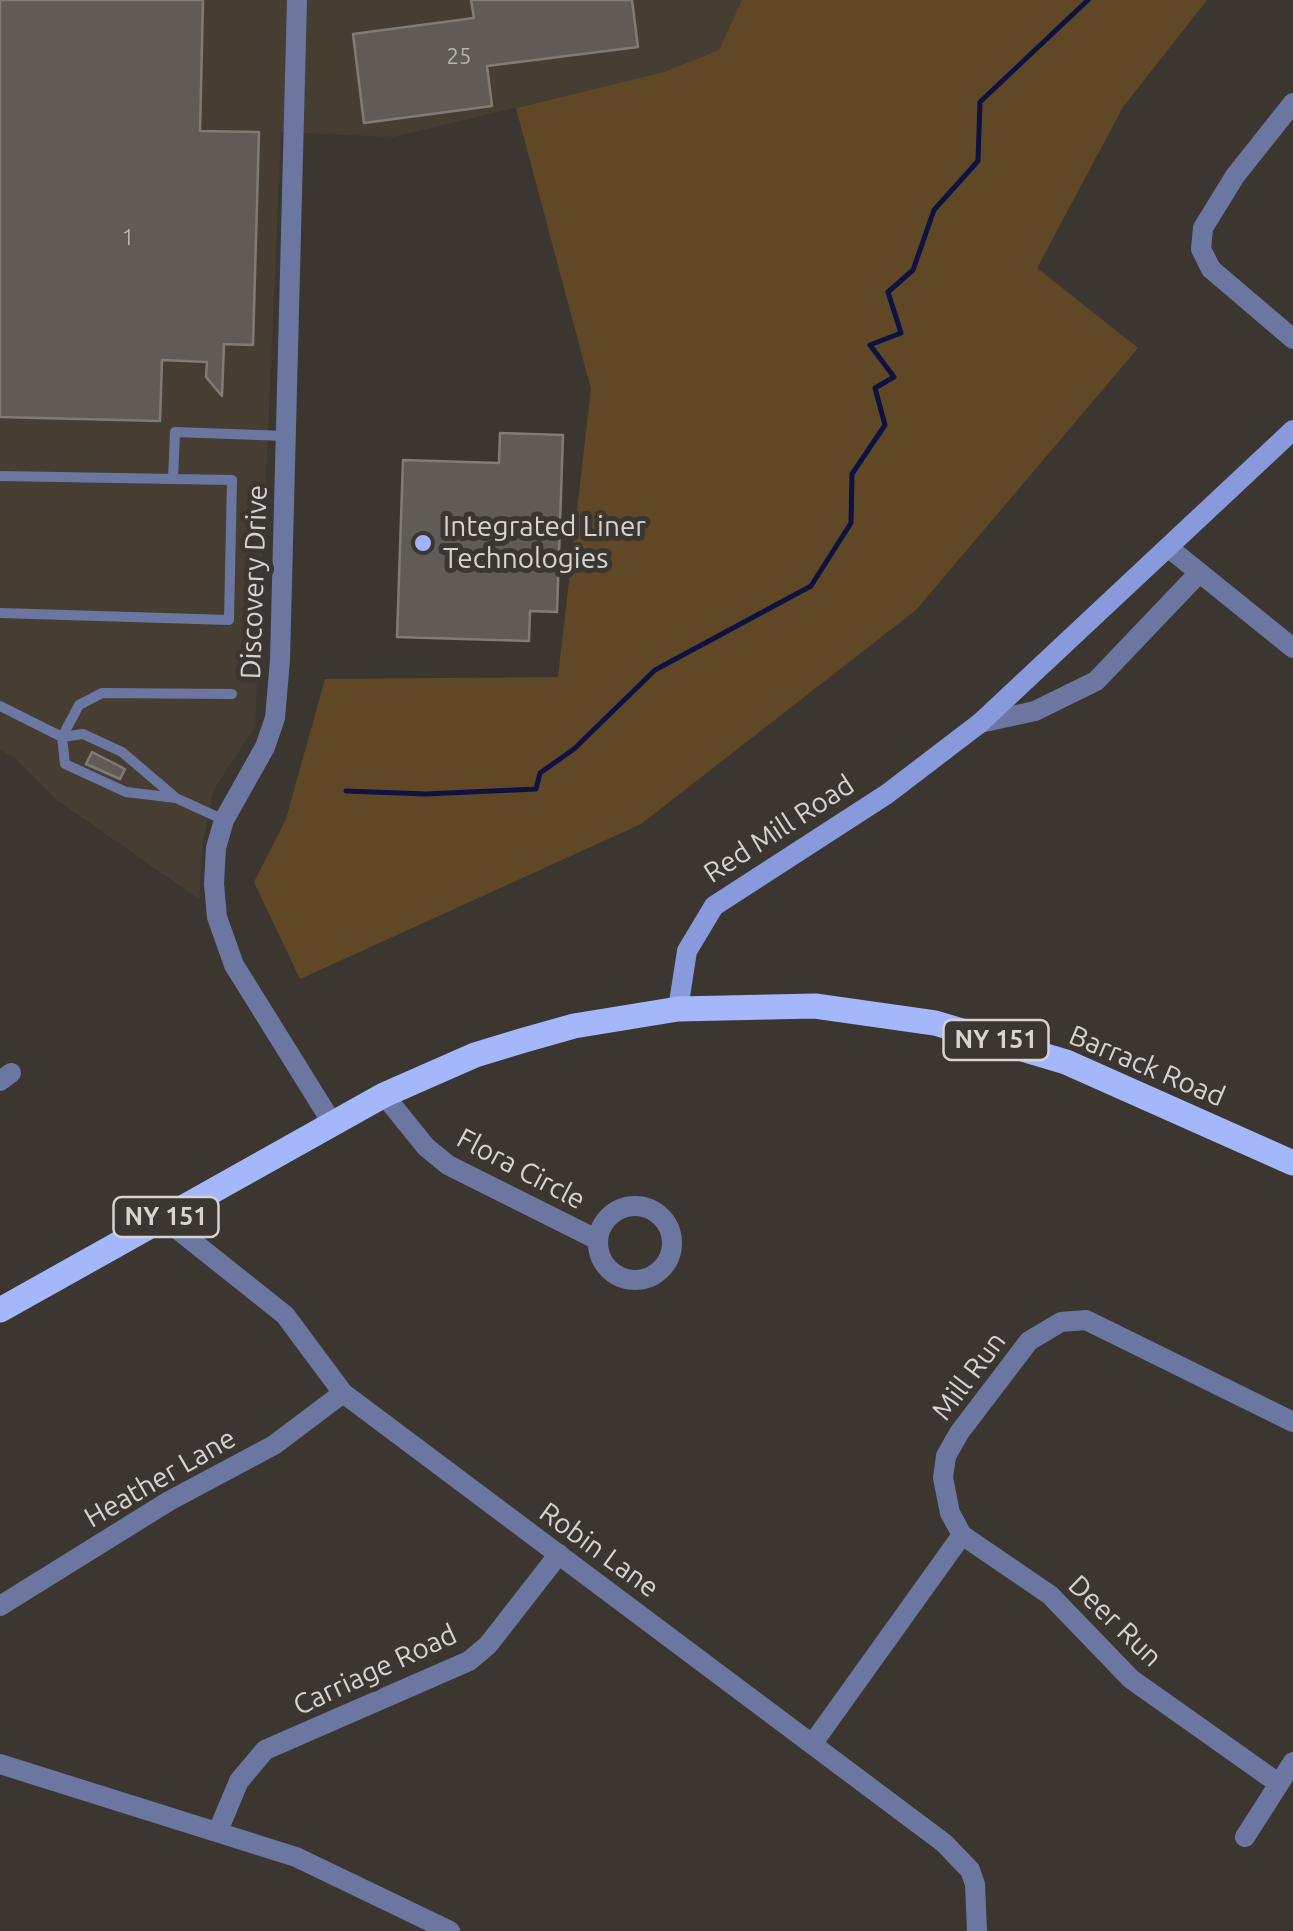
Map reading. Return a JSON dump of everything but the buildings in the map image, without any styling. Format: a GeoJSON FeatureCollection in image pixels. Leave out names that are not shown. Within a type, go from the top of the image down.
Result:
{"type":"FeatureCollection","features":[{"type":"Feature","properties":{"kind":"main road","name":"Barrack Road"},"geometry":{"type":"LineString","coordinates":[[678,1009],[815,1006],[935,1023],[1066,1062],[1293,1163]]}},
{"type":"Feature","properties":{"kind":"main road","name":"NY 151"},"geometry":{"type":"LineString","coordinates":[[0,1310],[384,1095],[490,1050],[574,1026],[678,1009]]}},
{"type":"Feature","properties":{"kind":"street","name":"Discovery Drive"},"geometry":{"type":"LineString","coordinates":[[297,0],[275,718],[265,747],[224,820],[216,848],[214,884],[217,917],[234,965],[331,1122]]}},
{"type":"Feature","properties":{"kind":"street"},"geometry":{"type":"LineString","coordinates":[[1293,103],[1235,176],[1204,228],[1200,249],[1211,270],[1293,339]]}},
{"type":"Feature","properties":{"kind":"street","name":"Red Mill Road"},"geometry":{"type":"LineString","coordinates":[[678,1009],[687,951],[714,906],[887,794],[980,723],[1293,430]]}},
{"type":"Feature","properties":{"kind":"street"},"geometry":{"type":"LineString","coordinates":[[1169,548],[1293,648]]}},
{"type":"Feature","properties":{"kind":"street"},"geometry":{"type":"LineString","coordinates":[[980,723],[1035,711],[1096,681],[1199,572]]}},
{"type":"Feature","properties":{"kind":"street","name":"Flora Circle"},"geometry":{"type":"LineString","coordinates":[[384,1095],[426,1147],[448,1165],[516,1203],[598,1240]]}},
{"type":"Feature","properties":{"kind":"street","name":"Robin Lane"},"geometry":{"type":"LineString","coordinates":[[163,1218],[285,1315],[344,1393],[944,1843],[970,1870],[979,1900],[978,1931]]}},
{"type":"Feature","properties":{"kind":"street","name":"Mill Run"},"geometry":{"type":"LineString","coordinates":[[962,1536],[950,1513],[943,1478],[946,1456],[958,1432],[1029,1341],[1061,1322],[1086,1320],[1122,1334],[1293,1422]]}},
{"type":"Feature","properties":{"kind":"street","name":"Heather Lane"},"geometry":{"type":"LineString","coordinates":[[0,1606],[169,1501],[274,1445],[344,1393]]}},
{"type":"Feature","properties":{"kind":"street"},"geometry":{"type":"LineString","coordinates":[[813,1742],[962,1536]]}},
{"type":"Feature","properties":{"kind":"street","name":"Deer Run"},"geometry":{"type":"LineString","coordinates":[[962,1536],[1050,1595],[1131,1679],[1278,1783]]}},
{"type":"Feature","properties":{"kind":"street","name":"Carriage Road"},"geometry":{"type":"LineString","coordinates":[[218,1831],[239,1780],[265,1750],[469,1661],[488,1644],[558,1554]]}},
{"type":"Feature","properties":{"kind":"street"},"geometry":{"type":"LineString","coordinates":[[1245,1837],[1293,1762]]}},
{"type":"Feature","properties":{"kind":"street"},"geometry":{"type":"LineString","coordinates":[[0,1764],[296,1857],[450,1931]]}},
{"type":"Feature","properties":{"kind":"lane"},"geometry":{"type":"LineString","coordinates":[[173,479],[175,432],[286,436]]}},
{"type":"Feature","properties":{"kind":"lane"},"geometry":{"type":"LineString","coordinates":[[0,476],[232,480],[229,620],[0,613]]}},
{"type":"Feature","properties":{"kind":"lane"},"geometry":{"type":"LineString","coordinates":[[176,798],[126,792],[65,764],[62,737],[79,705],[102,694],[232,694]]}},
{"type":"Feature","properties":{"kind":"lane"},"geometry":{"type":"LineString","coordinates":[[0,706],[62,737],[84,734],[122,752],[176,798],[224,820]]}},
{"type":"Feature","properties":{"kind":"shaded area"},"geometry":{"type":"Polygon","coordinates":[[[0,0],[742,0],[719,50],[664,72],[393,137],[281,132],[255,727],[214,789],[203,842],[199,899],[57,800],[15,758],[0,750],[0,0]]]}},
{"type":"Feature","properties":{"kind":"shaded area"},"geometry":{"type":"Polygon","coordinates":[[[742,0],[1207,0],[1123,107],[1037,268],[1138,348],[916,610],[641,824],[300,979],[254,882],[286,819],[325,679],[558,677],[591,389],[516,108],[664,72],[719,50],[742,0]]]}},
{"type":"Feature","properties":{"kind":"waterway"},"geometry":{"type":"LineString","coordinates":[[346,791],[426,794],[536,789],[540,773],[574,749],[655,670],[811,586],[851,523],[852,474],[885,425],[875,388],[894,377],[870,345],[901,333],[888,292],[913,270],[934,210],[978,161],[980,102],[1088,0]]}},
{"type":"Feature","properties":{"kind":"place","name":"Integrated Liner Technologies"},"geometry":{"type":"Point","coordinates":[423,543]}}]}
